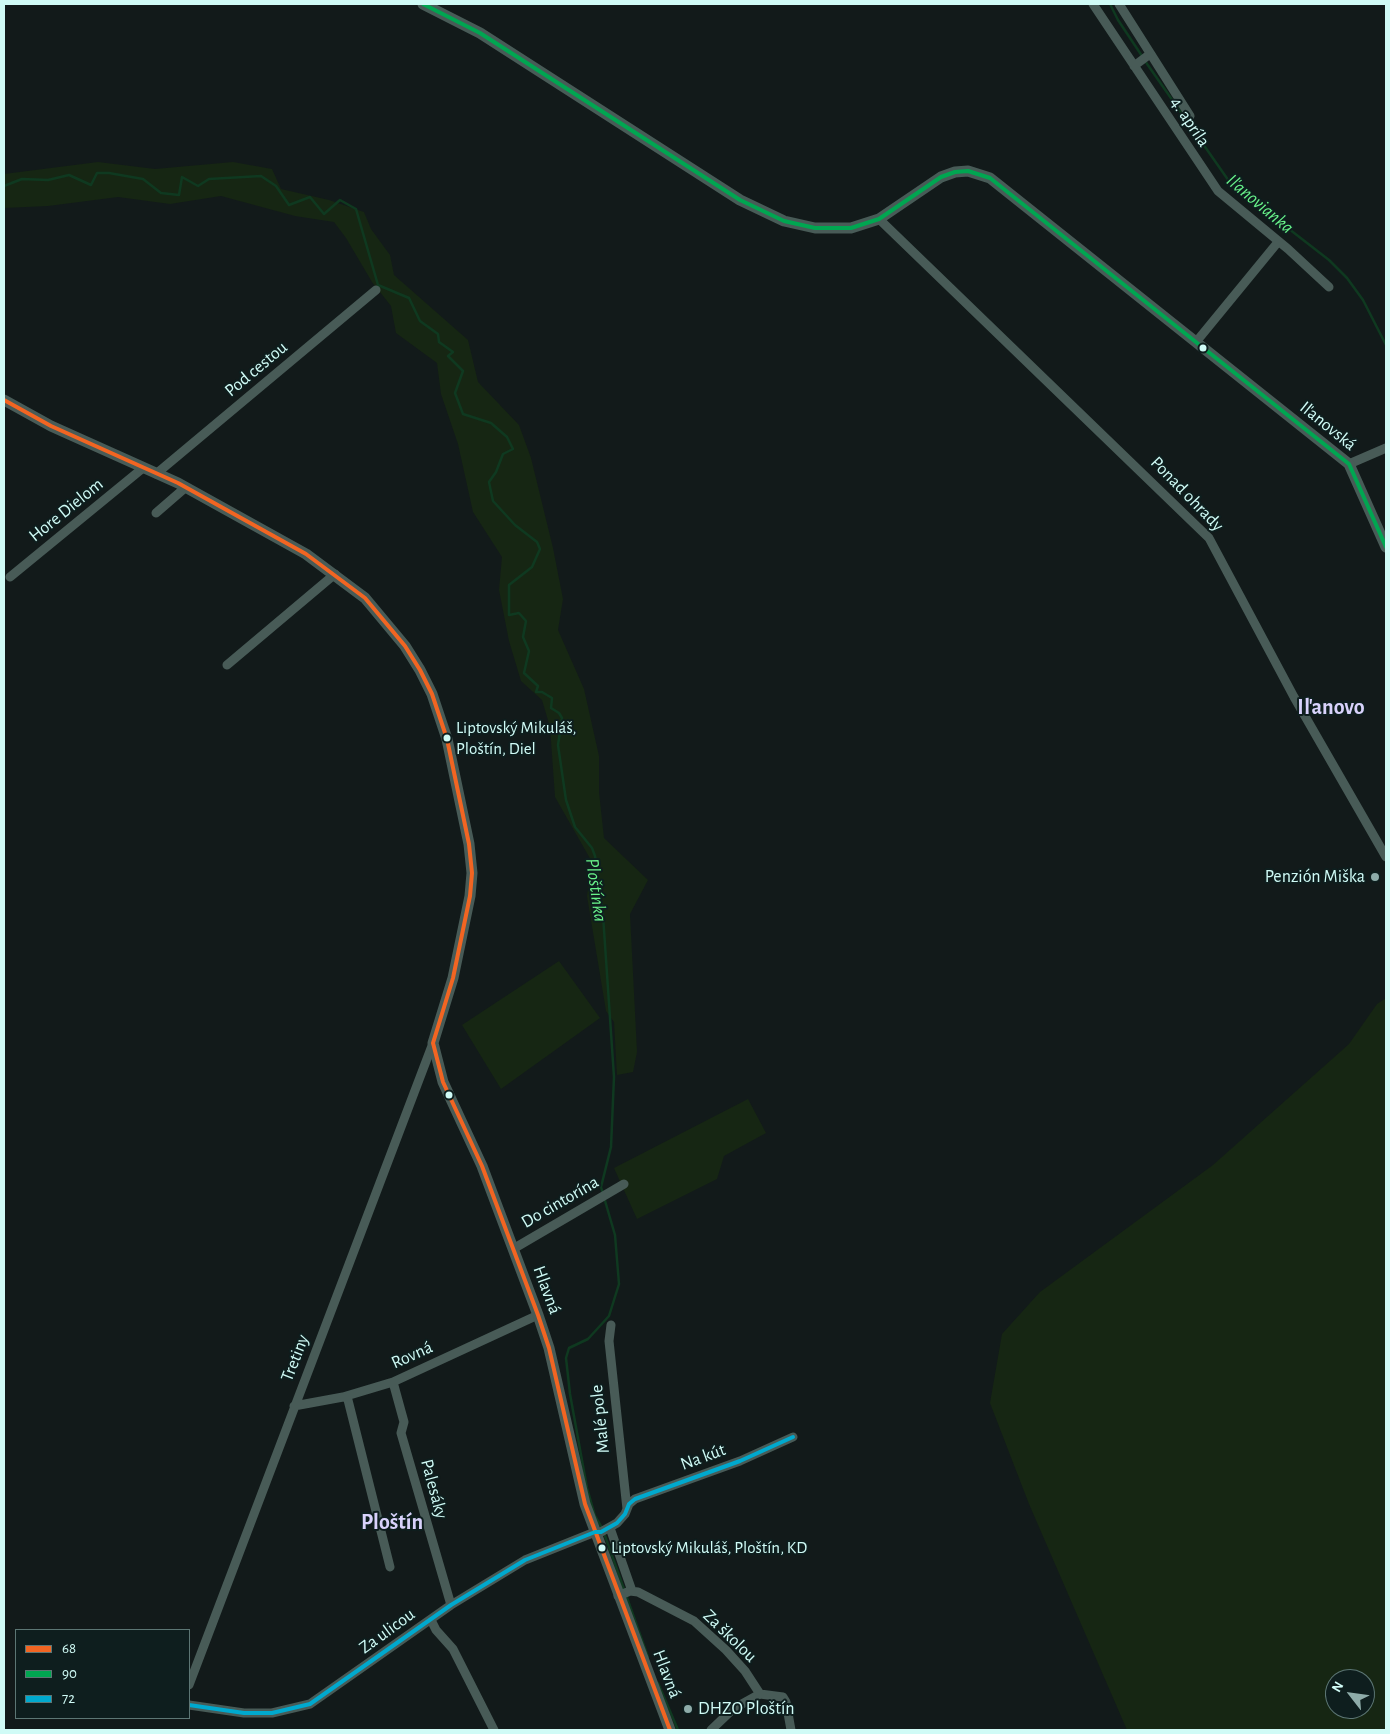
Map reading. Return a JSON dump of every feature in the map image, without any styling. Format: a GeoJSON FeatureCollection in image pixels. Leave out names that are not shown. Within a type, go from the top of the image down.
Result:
{"type":"FeatureCollection","features":[{"type":"Feature","properties":{"kind":"street","name":"Iľanovská"},"geometry":{"type":"LineString","coordinates":[[423,4],[480,33],[734,196],[769,215],[794,224],[822,229],[851,228],[879,219],[941,177],[955,172],[968,171],[980,173],[1006,189],[1349,464],[1386,548]]}},
{"type":"Feature","properties":{"kind":"street","name":"4. apríla"},"geometry":{"type":"LineString","coordinates":[[1094,4],[1190,116]]}},
{"type":"Feature","properties":{"kind":"street","name":"4. apríla"},"geometry":{"type":"LineString","coordinates":[[1119,4],[1143,59],[1218,191],[1329,287]]}},
{"type":"Feature","properties":{"kind":"street","name":"Ponad ohrady"},"geometry":{"type":"LineString","coordinates":[[879,219],[1209,538],[1294,697],[1386,857]]}},
{"type":"Feature","properties":{"kind":"street"},"geometry":{"type":"LineString","coordinates":[[1196,342],[1278,242]]}},
{"type":"Feature","properties":{"kind":"street","name":"Pod cestou"},"geometry":{"type":"LineString","coordinates":[[156,474],[376,290]]}},
{"type":"Feature","properties":{"kind":"street"},"geometry":{"type":"LineString","coordinates":[[4,400],[51,426],[186,487],[306,554],[366,598],[389,625],[412,657],[432,694],[454,766],[469,844],[472,882],[453,978],[433,1043]]}},
{"type":"Feature","properties":{"kind":"street"},"geometry":{"type":"LineString","coordinates":[[1349,464],[1386,448]]}},
{"type":"Feature","properties":{"kind":"street","name":"Hore Dielom"},"geometry":{"type":"LineString","coordinates":[[10,577],[143,468]]}},
{"type":"Feature","properties":{"kind":"street"},"geometry":{"type":"LineString","coordinates":[[156,513],[186,487]]}},
{"type":"Feature","properties":{"kind":"street"},"geometry":{"type":"LineString","coordinates":[[227,665],[335,574]]}},
{"type":"Feature","properties":{"kind":"street","name":"Hlavná"},"geometry":{"type":"LineString","coordinates":[[433,1043],[443,1082],[482,1166],[538,1315],[549,1348],[584,1504],[603,1530],[600,1545],[625,1593],[670,1730]]}},
{"type":"Feature","properties":{"kind":"street","name":"Tretiny"},"geometry":{"type":"LineString","coordinates":[[190,1682],[433,1043]]}},
{"type":"Feature","properties":{"kind":"street","name":"Do cintorína"},"geometry":{"type":"LineString","coordinates":[[513,1249],[624,1184]]}},
{"type":"Feature","properties":{"kind":"street","name":"Rovná"},"geometry":{"type":"LineString","coordinates":[[294,1406],[347,1396],[392,1382],[538,1315]]}},
{"type":"Feature","properties":{"kind":"street","name":"Malé pole"},"geometry":{"type":"LineString","coordinates":[[611,1325],[609,1341],[627,1509]]}},
{"type":"Feature","properties":{"kind":"street","name":"Palesáky"},"geometry":{"type":"LineString","coordinates":[[392,1382],[404,1422],[402,1434],[450,1605]]}},
{"type":"Feature","properties":{"kind":"street"},"geometry":{"type":"LineString","coordinates":[[347,1396],[390,1567]]}},
{"type":"Feature","properties":{"kind":"street","name":"Na kút"},"geometry":{"type":"LineString","coordinates":[[603,1530],[622,1519],[631,1501],[639,1497],[730,1465],[793,1437]]}},
{"type":"Feature","properties":{"kind":"street"},"geometry":{"type":"LineString","coordinates":[[603,1530],[625,1593]]}},
{"type":"Feature","properties":{"kind":"street","name":"Za ulicou"},"geometry":{"type":"LineString","coordinates":[[190,1705],[244,1713],[272,1713],[310,1704],[450,1605],[524,1560],[603,1530]]}},
{"type":"Feature","properties":{"kind":"street","name":"Za školou"},"geometry":{"type":"LineString","coordinates":[[625,1593],[659,1601],[694,1621],[738,1664],[760,1694]]}},
{"type":"Feature","properties":{"kind":"street"},"geometry":{"type":"LineString","coordinates":[[431,1620],[436,1630],[453,1649],[494,1730]]}},
{"type":"Feature","properties":{"kind":"street"},"geometry":{"type":"LineString","coordinates":[[711,1730],[733,1709],[760,1694],[776,1694],[782,1697],[786,1702],[791,1730]]}},
{"type":"Feature","properties":{"kind":"green space"},"geometry":{"type":"Polygon","coordinates":[[[98,162],[155,169],[233,162],[272,169],[281,189],[329,200],[364,212],[371,229],[390,255],[394,275],[468,340],[478,382],[519,425],[531,458],[553,548],[563,599],[558,630],[584,689],[599,756],[599,792],[604,838],[648,880],[630,914],[637,1052],[633,1072],[617,1075],[614,1022],[606,1011],[587,896],[592,862],[555,797],[550,727],[542,700],[521,681],[509,641],[499,590],[502,557],[473,512],[458,444],[441,394],[437,363],[396,333],[391,306],[372,282],[346,238],[334,222],[295,216],[221,196],[170,204],[118,197],[48,206],[4,208],[4,174],[98,162]]]}},
{"type":"Feature","properties":{"kind":"green space"},"geometry":{"type":"Polygon","coordinates":[[[559,961],[600,1018],[501,1089],[462,1025],[559,961]]]}},
{"type":"Feature","properties":{"kind":"green space"},"geometry":{"type":"Polygon","coordinates":[[[1386,998],[1386,1730],[1127,1730],[1029,1504],[990,1403],[1002,1334],[1040,1292],[1213,1165],[1349,1044],[1377,1004],[1386,998]]]}},
{"type":"Feature","properties":{"kind":"green space"},"geometry":{"type":"Polygon","coordinates":[[[748,1099],[766,1133],[724,1156],[717,1179],[637,1219],[614,1168],[748,1099]]]}},
{"type":"Feature","properties":{"kind":"waterway","name":"Iľanovianka"},"geometry":{"type":"LineString","coordinates":[[1110,4],[1118,20],[1142,56]]}},
{"type":"Feature","properties":{"kind":"waterway","name":"Iľanovianka"},"geometry":{"type":"LineString","coordinates":[[1145,61],[1231,184],[1329,260],[1347,278],[1363,300],[1386,345]]}},
{"type":"Feature","properties":{"kind":"waterway","name":"Ploštínka"},"geometry":{"type":"LineString","coordinates":[[4,186],[22,179],[48,180],[69,175],[91,185],[97,173],[109,173],[143,179],[161,193],[179,195],[182,177],[198,186],[209,179],[261,176],[276,186],[289,205],[310,197],[324,214],[340,200],[356,209],[378,285],[409,298],[420,321],[438,334],[439,342],[453,352],[448,356],[463,371],[455,393],[463,414],[491,423],[507,437],[513,449],[503,454],[496,472],[489,482],[493,501],[515,525],[537,542],[540,549],[532,567],[509,585],[509,615],[519,613],[526,621],[523,637],[529,651],[524,673],[538,686],[536,692],[542,692],[552,698],[551,708],[559,713],[562,718],[558,745],[566,800],[575,827],[592,848],[595,856],[603,915],[614,1077],[611,1147],[601,1187],[615,1235],[619,1284],[609,1316],[588,1339],[569,1348],[566,1358],[570,1394],[587,1488],[595,1516],[602,1528]]}},
{"type":"Feature","properties":{"kind":"waterway","name":"Ploštínka"},"geometry":{"type":"LineString","coordinates":[[604,1533],[648,1657]]}},
{"type":"Feature","properties":{"kind":"waterway","name":"Ploštínka"},"geometry":{"type":"LineString","coordinates":[[658,1683],[678,1730]]}},
{"type":"Feature","properties":{"kind":"transit line","name":"90"},"geometry":{"type":"LineString","coordinates":[[423,4],[480,33],[740,200],[784,221],[815,228],[851,228],[879,219],[941,177],[955,172],[968,171],[990,178],[1349,464],[1386,547]]}},
{"type":"Feature","properties":{"kind":"transit line","name":"68"},"geometry":{"type":"LineString","coordinates":[[4,400],[51,426],[178,483],[306,554],[365,598],[405,646],[420,670],[432,694],[447,739],[469,844],[472,873],[470,896],[453,978],[433,1043],[443,1082],[482,1166],[538,1315],[549,1348],[585,1504],[670,1730]]}},
{"type":"Feature","properties":{"kind":"transit line","name":"72"},"geometry":{"type":"LineString","coordinates":[[190,1705],[244,1713],[272,1713],[310,1704],[451,1605],[525,1560],[595,1532],[601,1532],[617,1523],[625,1514],[629,1504],[635,1499],[740,1461],[793,1437]]}},
{"type":"Feature","properties":{"kind":"place","name":"Liptovský Mikuláš, Ploštín, Diel"},"geometry":{"type":"Point","coordinates":[447,738]}},
{"type":"Feature","properties":{"kind":"place","name":"Penzión Miška"},"geometry":{"type":"Point","coordinates":[1375,877]}},
{"type":"Feature","properties":{"kind":"place","name":"Liptovský Mikuláš, Ploštín, KD"},"geometry":{"type":"Point","coordinates":[602,1548]}},
{"type":"Feature","properties":{"kind":"place","name":"DHZO Ploštín"},"geometry":{"type":"Point","coordinates":[688,1709]}},
{"type":"Feature","properties":{"kind":"district","name":"Iľanovo"},"geometry":{"type":"Point","coordinates":[1331,707]}},
{"type":"Feature","properties":{"kind":"district","name":"Ploštín"},"geometry":{"type":"Point","coordinates":[392,1522]}}]}
